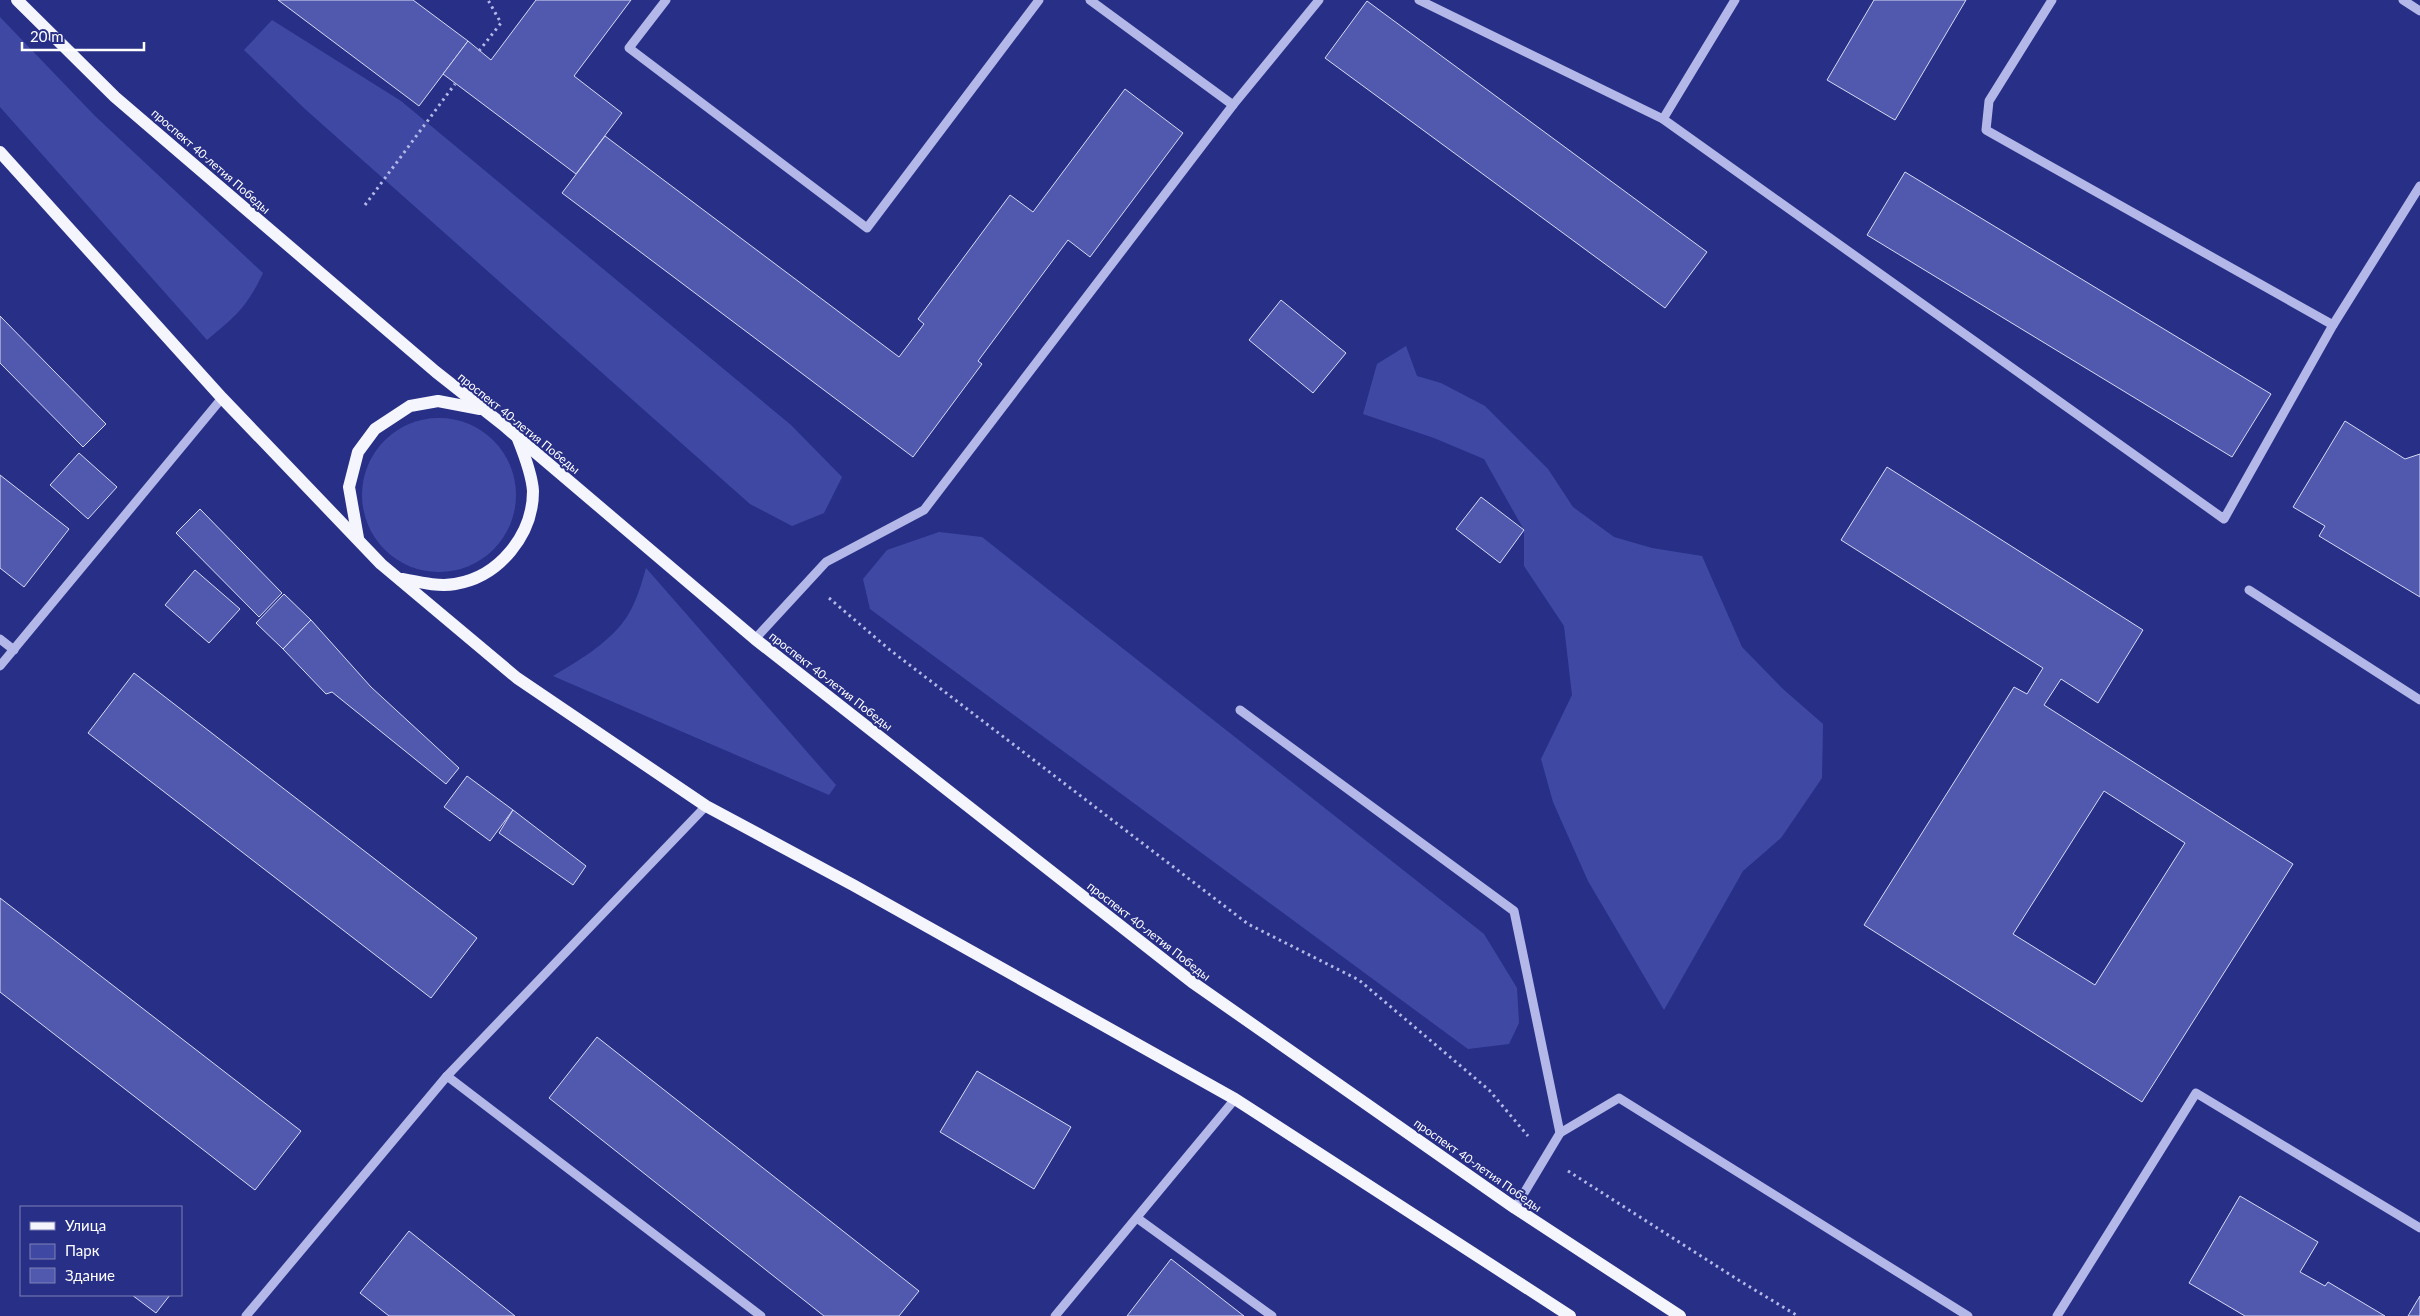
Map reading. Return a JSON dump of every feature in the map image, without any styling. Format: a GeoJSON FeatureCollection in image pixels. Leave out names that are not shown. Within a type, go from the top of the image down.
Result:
{"type":"FeatureCollection","features":[{"type":"Feature","properties":{"kind":"main road","name":"проспект 40-летия Победы"},"geometry":{"type":"LineString","coordinates":[[17,0],[115,97],[428,366],[518,437],[755,639],[1192,982],[1515,1208],[1680,1316]]}},
{"type":"Feature","properties":{"kind":"main road"},"geometry":{"type":"LineString","coordinates":[[0,152],[222,398],[358,539],[399,578],[517,678],[706,806],[853,884],[1235,1099],[1570,1316]]}},
{"type":"Feature","properties":{"kind":"main road"},"geometry":{"type":"LineString","coordinates":[[358,539],[349,487],[358,452],[375,429],[410,406],[438,401],[485,411]]}},
{"type":"Feature","properties":{"kind":"main road"},"geometry":{"type":"LineString","coordinates":[[399,578],[418,582],[455,584],[486,574],[512,552],[528,522],[533,490],[518,437]]}},
{"type":"Feature","properties":{"kind":"lane"},"geometry":{"type":"LineString","coordinates":[[666,0],[629,48],[867,228],[1038,0]]}},
{"type":"Feature","properties":{"kind":"lane"},"geometry":{"type":"LineString","coordinates":[[1090,0],[1233,105]]}},
{"type":"Feature","properties":{"kind":"lane"},"geometry":{"type":"LineString","coordinates":[[755,639],[826,562],[924,510],[1233,105],[1319,0]]}},
{"type":"Feature","properties":{"kind":"lane"},"geometry":{"type":"LineString","coordinates":[[1419,0],[1663,118],[2224,519],[2333,325],[2420,186]]}},
{"type":"Feature","properties":{"kind":"lane"},"geometry":{"type":"LineString","coordinates":[[1663,118],[1735,0]]}},
{"type":"Feature","properties":{"kind":"lane"},"geometry":{"type":"LineString","coordinates":[[2052,0],[1989,101],[1986,130],[2333,325]]}},
{"type":"Feature","properties":{"kind":"lane"},"geometry":{"type":"LineString","coordinates":[[2402,0],[2420,11]]}},
{"type":"Feature","properties":{"kind":"lane"},"geometry":{"type":"LineString","coordinates":[[0,666],[222,398]]}},
{"type":"Feature","properties":{"kind":"lane"},"geometry":{"type":"LineString","coordinates":[[2249,590],[2420,700]]}},
{"type":"Feature","properties":{"kind":"lane"},"geometry":{"type":"LineString","coordinates":[[0,639],[14,650]]}},
{"type":"Feature","properties":{"kind":"lane"},"geometry":{"type":"LineString","coordinates":[[1240,710],[1514,911],[1560,1133]]}},
{"type":"Feature","properties":{"kind":"lane"},"geometry":{"type":"LineString","coordinates":[[246,1316],[447,1076],[706,806]]}},
{"type":"Feature","properties":{"kind":"lane"},"geometry":{"type":"LineString","coordinates":[[447,1076],[761,1316]]}},
{"type":"Feature","properties":{"kind":"lane"},"geometry":{"type":"LineString","coordinates":[[2057,1316],[2196,1093],[2420,1228]]}},
{"type":"Feature","properties":{"kind":"lane"},"geometry":{"type":"LineString","coordinates":[[1515,1208],[1560,1133],[1619,1098],[1968,1316]]}},
{"type":"Feature","properties":{"kind":"lane"},"geometry":{"type":"LineString","coordinates":[[1055,1316],[1235,1099]]}},
{"type":"Feature","properties":{"kind":"lane"},"geometry":{"type":"LineString","coordinates":[[1136,1218],[1272,1316]]}},
{"type":"Feature","properties":{"kind":"path"},"geometry":{"type":"LineString","coordinates":[[480,51],[501,23],[488,0]]}},
{"type":"Feature","properties":{"kind":"path"},"geometry":{"type":"LineString","coordinates":[[365,205],[455,84]]}},
{"type":"Feature","properties":{"kind":"path"},"geometry":{"type":"LineString","coordinates":[[809,581],[890,650],[1248,924],[1359,980],[1489,1090],[1546,1157],[1740,1282],[1798,1316]]}},
{"type":"Feature","properties":{"kind":"green space"},"geometry":{"type":"Polygon","coordinates":[[[0,17],[95,116],[263,273],[246,303],[207,340],[0,107],[0,17]]]}},
{"type":"Feature","properties":{"kind":"green space"},"geometry":{"type":"Polygon","coordinates":[[[272,20],[401,101],[791,425],[842,477],[824,513],[792,526],[750,504],[305,109],[244,50],[272,20]]]}},
{"type":"Feature","properties":{"kind":"green space"},"geometry":{"type":"Polygon","coordinates":[[[1406,346],[1417,376],[1441,383],[1485,406],[1548,469],[1573,507],[1614,537],[1652,548],[1702,556],[1742,647],[1783,689],[1823,724],[1822,778],[1781,838],[1743,871],[1664,1010],[1588,881],[1553,802],[1541,759],[1572,695],[1564,626],[1524,566],[1524,530],[1484,459],[1434,438],[1363,414],[1377,364],[1406,346]]]}},
{"type":"Feature","properties":{"kind":"green space"},"geometry":{"type":"Polygon","coordinates":[[[439,418],[468,424],[482,431],[493,441],[503,452],[510,466],[516,495],[510,524],[503,538],[493,549],[482,559],[468,566],[439,572],[410,566],[396,559],[385,549],[375,538],[368,524],[362,495],[368,466],[375,452],[385,441],[396,431],[410,424],[439,418]]]}},
{"type":"Feature","properties":{"kind":"green space"},"geometry":{"type":"Polygon","coordinates":[[[939,532],[982,537],[1484,934],[1517,988],[1519,1023],[1509,1044],[1468,1049],[870,609],[863,579],[887,550],[939,532]]]}},
{"type":"Feature","properties":{"kind":"green space"},"geometry":{"type":"Polygon","coordinates":[[[646,568],[836,785],[829,795],[553,676],[591,652],[617,630],[628,615],[640,589],[646,568]]]}},
{"type":"Feature","properties":{"kind":"building"},"geometry":{"type":"Polygon","coordinates":[[[278,0],[413,0],[468,41],[419,106],[278,0]]]}},
{"type":"Feature","properties":{"kind":"building"},"geometry":{"type":"Polygon","coordinates":[[[536,0],[631,0],[574,76],[622,113],[576,174],[443,74],[468,41],[491,60],[536,0]]]}},
{"type":"Feature","properties":{"kind":"building"},"geometry":{"type":"Polygon","coordinates":[[[1874,0],[1966,0],[1895,120],[1827,80],[1874,0]]]}},
{"type":"Feature","properties":{"kind":"building"},"geometry":{"type":"Polygon","coordinates":[[[1367,1],[1707,252],[1665,308],[1325,58],[1367,1]]]}},
{"type":"Feature","properties":{"kind":"building"},"geometry":{"type":"Polygon","coordinates":[[[1125,89],[1183,133],[1090,257],[1068,240],[978,361],[982,364],[913,457],[562,193],[605,136],[899,357],[924,324],[918,319],[1010,195],[1033,212],[1125,89]]]}},
{"type":"Feature","properties":{"kind":"building"},"geometry":{"type":"Polygon","coordinates":[[[1905,172],[2271,394],[2232,457],[1867,235],[1905,172]]]}},
{"type":"Feature","properties":{"kind":"building"},"geometry":{"type":"Polygon","coordinates":[[[1281,300],[1346,353],[1313,393],[1249,340],[1281,300]]]}},
{"type":"Feature","properties":{"kind":"building"},"geometry":{"type":"Polygon","coordinates":[[[0,316],[106,424],[83,447],[0,363],[0,316]]]}},
{"type":"Feature","properties":{"kind":"building"},"geometry":{"type":"Polygon","coordinates":[[[2345,421],[2405,459],[2420,454],[2420,597],[2319,536],[2325,526],[2293,507],[2345,421]]]}},
{"type":"Feature","properties":{"kind":"building"},"geometry":{"type":"Polygon","coordinates":[[[79,453],[117,487],[88,519],[50,485],[79,453]]]}},
{"type":"Feature","properties":{"kind":"building"},"geometry":{"type":"Polygon","coordinates":[[[1887,467],[2143,630],[2098,703],[2061,679],[2044,705],[2293,864],[2142,1102],[1864,925],[2014,687],[2027,694],[2043,668],[1841,540],[1887,467]],[[2104,791],[2013,934],[2095,985],[2185,843],[2104,791]]]}},
{"type":"Feature","properties":{"kind":"building"},"geometry":{"type":"Polygon","coordinates":[[[0,475],[69,529],[24,587],[0,568],[0,475]]]}},
{"type":"Feature","properties":{"kind":"building"},"geometry":{"type":"Polygon","coordinates":[[[1481,497],[1524,530],[1500,563],[1456,529],[1481,497]]]}},
{"type":"Feature","properties":{"kind":"building"},"geometry":{"type":"Polygon","coordinates":[[[200,509],[282,593],[259,617],[176,533],[200,509]]]}},
{"type":"Feature","properties":{"kind":"building"},"geometry":{"type":"Polygon","coordinates":[[[195,570],[240,609],[209,643],[165,605],[195,570]]]}},
{"type":"Feature","properties":{"kind":"building"},"geometry":{"type":"Polygon","coordinates":[[[284,594],[311,620],[283,649],[256,623],[284,594]]]}},
{"type":"Feature","properties":{"kind":"building"},"geometry":{"type":"Polygon","coordinates":[[[311,620],[371,687],[459,768],[446,784],[332,692],[326,694],[283,649],[311,620]]]}},
{"type":"Feature","properties":{"kind":"building"},"geometry":{"type":"Polygon","coordinates":[[[134,673],[477,938],[431,998],[88,733],[134,673]]]}},
{"type":"Feature","properties":{"kind":"building"},"geometry":{"type":"Polygon","coordinates":[[[467,776],[513,810],[490,841],[444,807],[467,776]]]}},
{"type":"Feature","properties":{"kind":"building"},"geometry":{"type":"Polygon","coordinates":[[[513,810],[586,866],[573,885],[499,833],[513,810]]]}},
{"type":"Feature","properties":{"kind":"building"},"geometry":{"type":"Polygon","coordinates":[[[0,898],[301,1131],[255,1190],[0,992],[0,898]]]}},
{"type":"Feature","properties":{"kind":"building"},"geometry":{"type":"Polygon","coordinates":[[[597,1037],[919,1291],[899,1316],[824,1316],[549,1098],[597,1037]]]}},
{"type":"Feature","properties":{"kind":"building"},"geometry":{"type":"Polygon","coordinates":[[[977,1071],[1071,1127],[1034,1189],[940,1132],[977,1071]]]}},
{"type":"Feature","properties":{"kind":"building"},"geometry":{"type":"Polygon","coordinates":[[[2240,1196],[2318,1242],[2300,1272],[2325,1286],[2328,1282],[2385,1316],[2245,1316],[2189,1283],[2240,1196]]]}},
{"type":"Feature","properties":{"kind":"building"},"geometry":{"type":"Polygon","coordinates":[[[409,1231],[515,1316],[389,1316],[360,1293],[409,1231]]]}},
{"type":"Feature","properties":{"kind":"building"},"geometry":{"type":"Polygon","coordinates":[[[1171,1259],[1244,1316],[1127,1316],[1171,1259]]]}},
{"type":"Feature","properties":{"kind":"building"},"geometry":{"type":"Polygon","coordinates":[[[133,1296],[169,1296],[156,1313],[133,1296]]]}},
{"type":"Feature","properties":{"kind":"building"},"geometry":{"type":"Polygon","coordinates":[[[2420,1296],[2420,1316],[2408,1316],[2420,1296]]]}}]}
